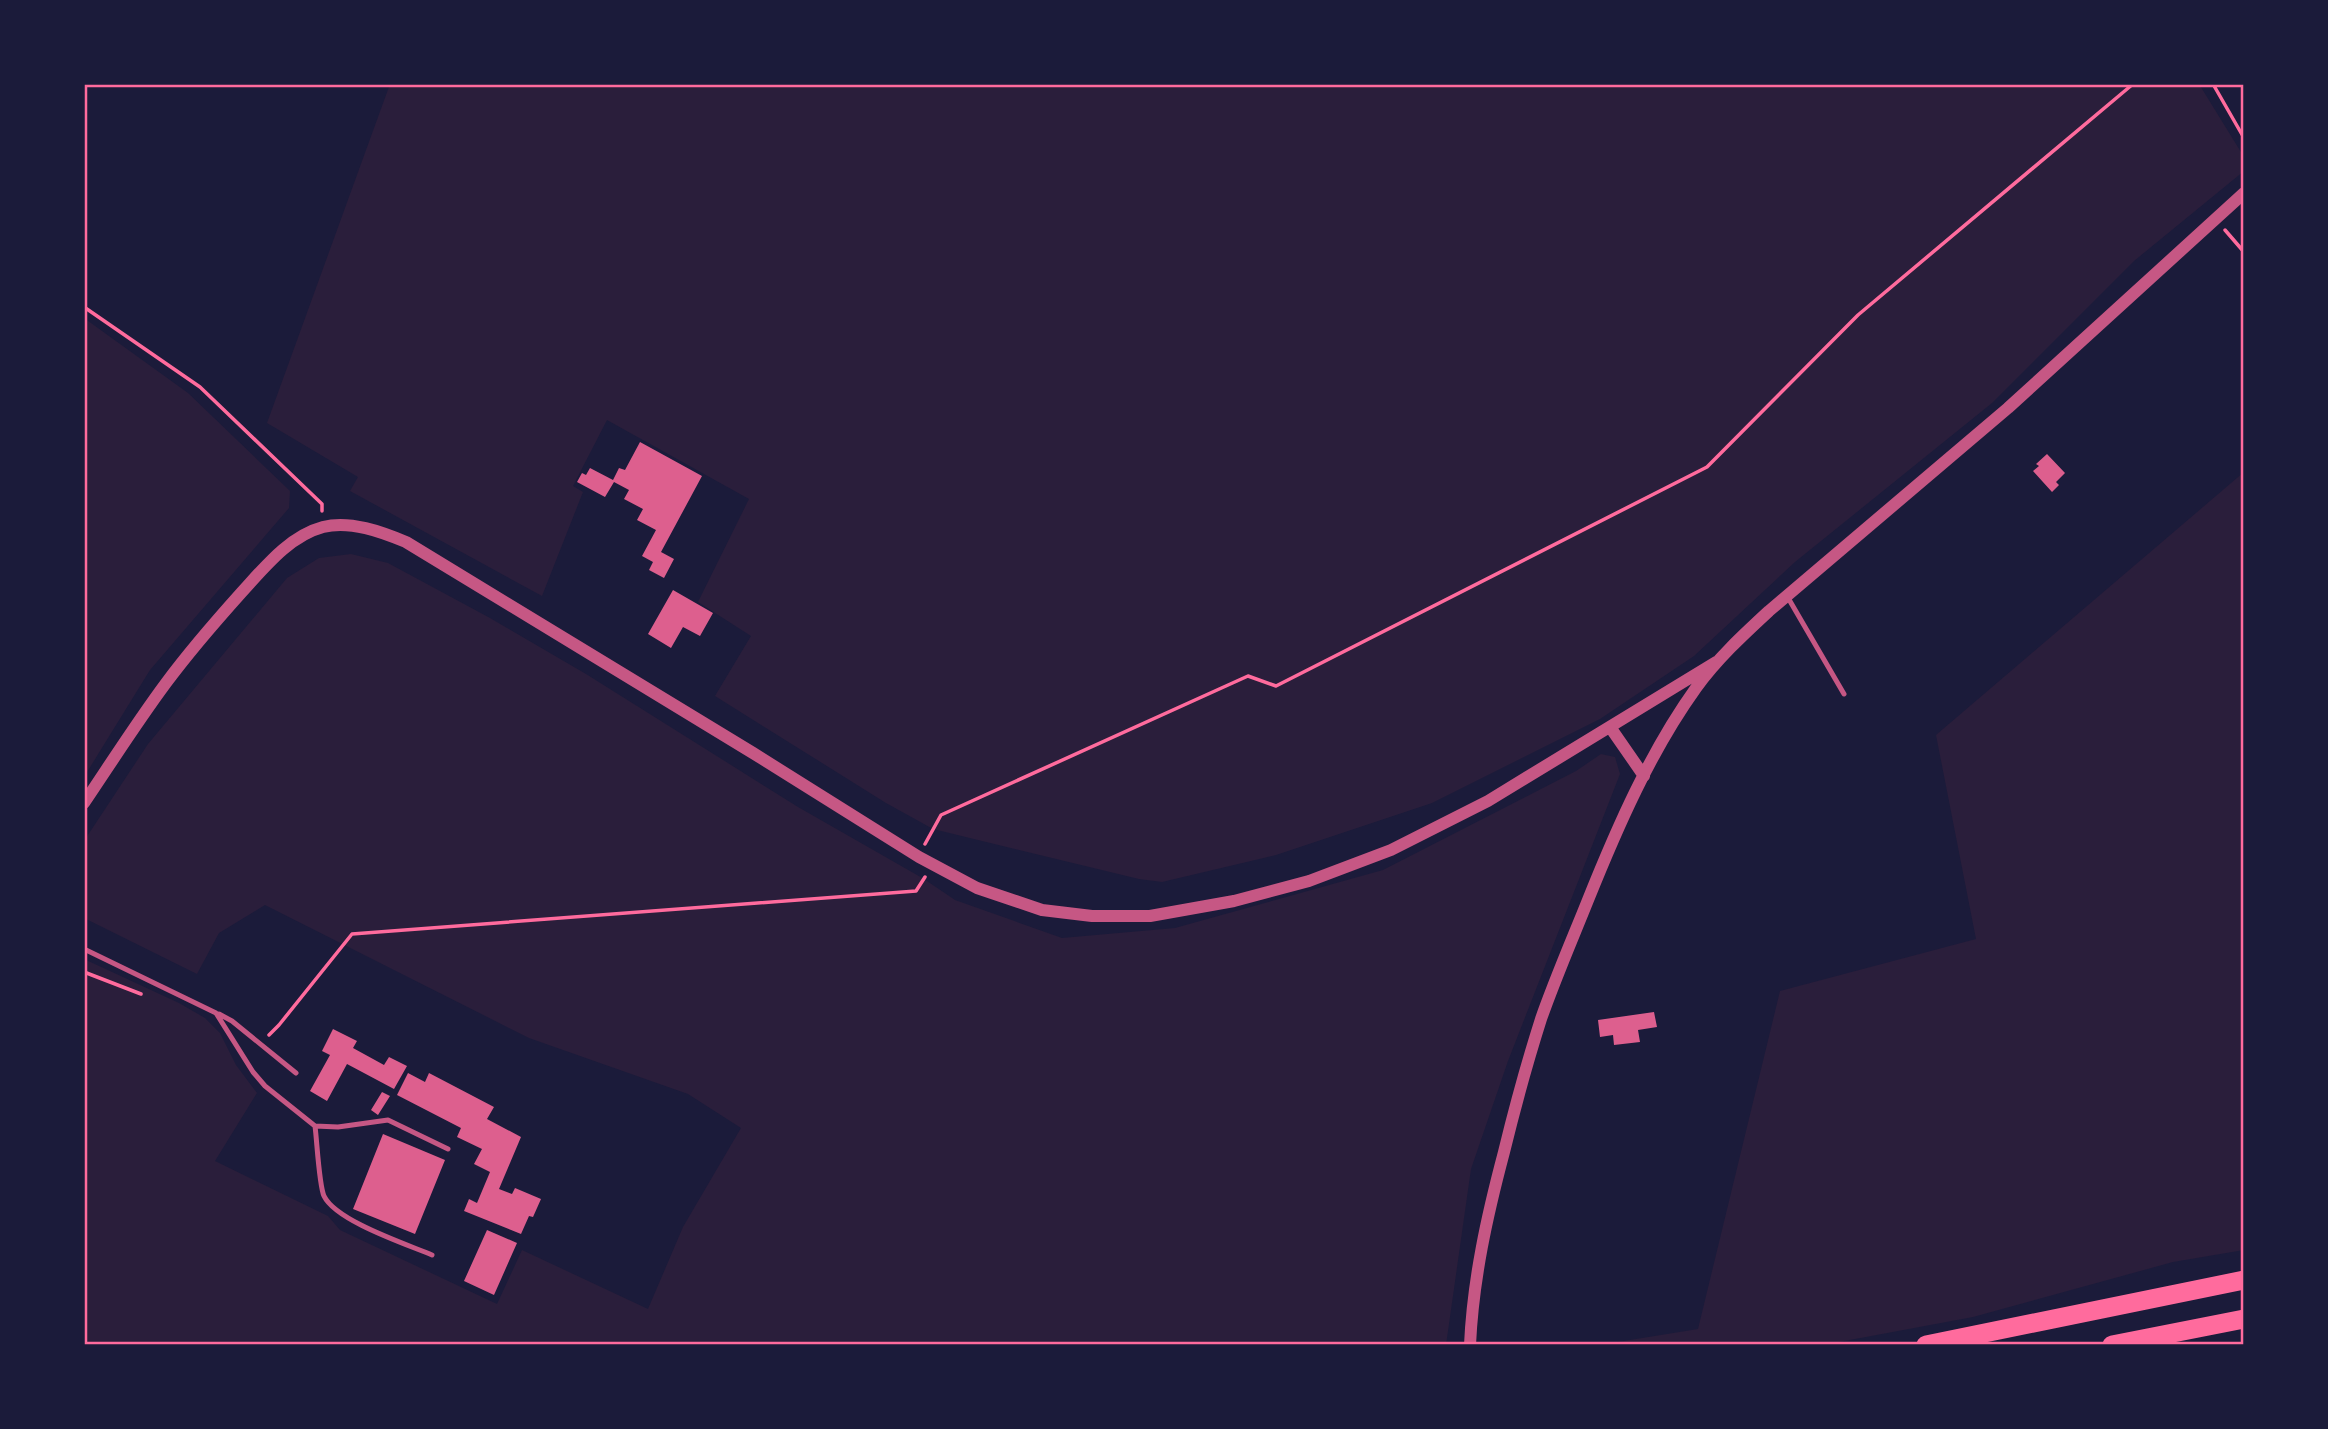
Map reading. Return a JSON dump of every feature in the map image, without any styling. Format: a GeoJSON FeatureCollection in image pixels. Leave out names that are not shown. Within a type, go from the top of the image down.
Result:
{"type":"FeatureCollection","features":[{"type":"Feature","properties":{"kind":"highway"},"geometry":{"type":"LineString","coordinates":[[1926,1345],[2244,1280]]}},
{"type":"Feature","properties":{"kind":"highway"},"geometry":{"type":"LineString","coordinates":[[2112,1345],[2244,1319]]}},
{"type":"Feature","properties":{"kind":"street"},"geometry":{"type":"LineString","coordinates":[[1470,1345],[1475,1280],[1483,1238],[1542,1017],[1607,852],[1677,716],[1716,662],[1731,646],[2008,408],[2244,193]]}},
{"type":"Feature","properties":{"kind":"street"},"geometry":{"type":"LineString","coordinates":[[84,803],[166,682],[228,607],[267,564],[298,538],[324,527],[350,526],[380,531],[406,542],[919,857],[977,888],[1042,910],[1092,916],[1150,916],[1234,901],[1309,881],[1391,850],[1488,801],[1716,662]]}},
{"type":"Feature","properties":{"kind":"street"},"geometry":{"type":"LineString","coordinates":[[1610,727],[1644,776]]}},
{"type":"Feature","properties":{"kind":"lane"},"geometry":{"type":"LineString","coordinates":[[1787,596],[1844,694]]}},
{"type":"Feature","properties":{"kind":"lane"},"geometry":{"type":"LineString","coordinates":[[84,949],[232,1021],[296,1073]]}},
{"type":"Feature","properties":{"kind":"lane"},"geometry":{"type":"LineString","coordinates":[[216,1013],[259,1079],[292,1110],[315,1126],[338,1127],[388,1120],[447,1149]]}},
{"type":"Feature","properties":{"kind":"lane"},"geometry":{"type":"LineString","coordinates":[[315,1126],[323,1195],[333,1208],[354,1222],[432,1255]]}},
{"type":"Feature","properties":{"kind":"path"},"geometry":{"type":"LineString","coordinates":[[919,857],[941,815],[1248,676],[1276,686],[1707,467],[1858,314],[2133,84]]}},
{"type":"Feature","properties":{"kind":"path"},"geometry":{"type":"LineString","coordinates":[[2213,84],[2244,138]]}},
{"type":"Feature","properties":{"kind":"path"},"geometry":{"type":"LineString","coordinates":[[2215,218],[2244,252]]}},
{"type":"Feature","properties":{"kind":"path"},"geometry":{"type":"LineString","coordinates":[[84,307],[200,387],[322,504],[324,527]]}},
{"type":"Feature","properties":{"kind":"path"},"geometry":{"type":"LineString","coordinates":[[260,1044],[279,1025],[352,934],[916,891],[933,865]]}},
{"type":"Feature","properties":{"kind":"shaded area"},"geometry":{"type":"Polygon","coordinates":[[[390,84],[2199,84],[2244,157],[2244,171],[2134,261],[1992,403],[1795,562],[1694,656],[1600,719],[1432,803],[1276,855],[1162,882],[1139,879],[933,829],[886,803],[715,696],[751,636],[698,602],[749,499],[607,420],[573,486],[583,492],[542,596],[350,491],[358,477],[267,423],[390,84]]]}},
{"type":"Feature","properties":{"kind":"shaded area"},"geometry":{"type":"Polygon","coordinates":[[[84,318],[188,393],[290,491],[289,508],[150,670],[84,777],[84,318]]]}},
{"type":"Feature","properties":{"kind":"shaded area"},"geometry":{"type":"Polygon","coordinates":[[[2244,472],[2244,1250],[2173,1262],[1973,1317],[1823,1345],[1599,1345],[1698,1329],[1780,991],[1976,939],[1936,735],[2244,472]]]}},
{"type":"Feature","properties":{"kind":"shaded area"},"geometry":{"type":"Polygon","coordinates":[[[351,554],[388,563],[490,618],[955,900],[1062,938],[1175,928],[1383,870],[1576,771],[1601,754],[1615,757],[1620,774],[1508,1061],[1471,1169],[1446,1345],[84,1345],[84,959],[179,1003],[205,1018],[220,1033],[236,1065],[257,1093],[215,1161],[328,1216],[340,1230],[497,1304],[522,1250],[648,1309],[683,1227],[741,1128],[688,1094],[529,1038],[265,905],[219,933],[197,974],[84,918],[84,841],[148,744],[287,578],[319,558],[351,554]]]}},
{"type":"Feature","properties":{"kind":"building"},"geometry":{"type":"Polygon","coordinates":[[[640,442],[702,476],[661,552],[674,559],[664,578],[649,570],[653,562],[642,556],[656,530],[637,520],[643,509],[624,499],[629,490],[614,482],[605,497],[577,482],[582,473],[586,475],[590,468],[613,480],[619,468],[625,470],[640,442]]]}},
{"type":"Feature","properties":{"kind":"building"},"geometry":{"type":"Polygon","coordinates":[[[2047,454],[2065,473],[2056,482],[2059,485],[2052,492],[2033,471],[2039,466],[2036,464],[2047,454]]]}},
{"type":"Feature","properties":{"kind":"building"},"geometry":{"type":"Polygon","coordinates":[[[673,590],[713,613],[700,636],[683,627],[671,648],[648,634],[673,590]]]}},
{"type":"Feature","properties":{"kind":"building"},"geometry":{"type":"Polygon","coordinates":[[[1654,1012],[1657,1027],[1638,1030],[1640,1042],[1614,1045],[1613,1035],[1600,1037],[1598,1020],[1654,1012]]]}},
{"type":"Feature","properties":{"kind":"building"},"geometry":{"type":"Polygon","coordinates":[[[333,1029],[357,1041],[353,1048],[384,1065],[389,1057],[407,1066],[394,1089],[347,1064],[327,1101],[310,1091],[330,1055],[322,1051],[333,1029]]]}},
{"type":"Feature","properties":{"kind":"building"},"geometry":{"type":"Polygon","coordinates":[[[408,1073],[425,1082],[429,1073],[494,1107],[487,1119],[521,1137],[499,1189],[512,1194],[515,1188],[541,1199],[521,1234],[464,1211],[469,1199],[477,1203],[490,1172],[474,1164],[482,1149],[457,1137],[461,1128],[397,1095],[408,1073]]]}},
{"type":"Feature","properties":{"kind":"building"},"geometry":{"type":"Polygon","coordinates":[[[382,1092],[390,1096],[378,1115],[371,1110],[382,1092]]]}},
{"type":"Feature","properties":{"kind":"building"},"geometry":{"type":"Polygon","coordinates":[[[383,1134],[445,1160],[415,1234],[353,1209],[383,1134]]]}},
{"type":"Feature","properties":{"kind":"building"},"geometry":{"type":"Polygon","coordinates":[[[487,1230],[517,1243],[494,1295],[464,1281],[487,1230]]]}}]}
